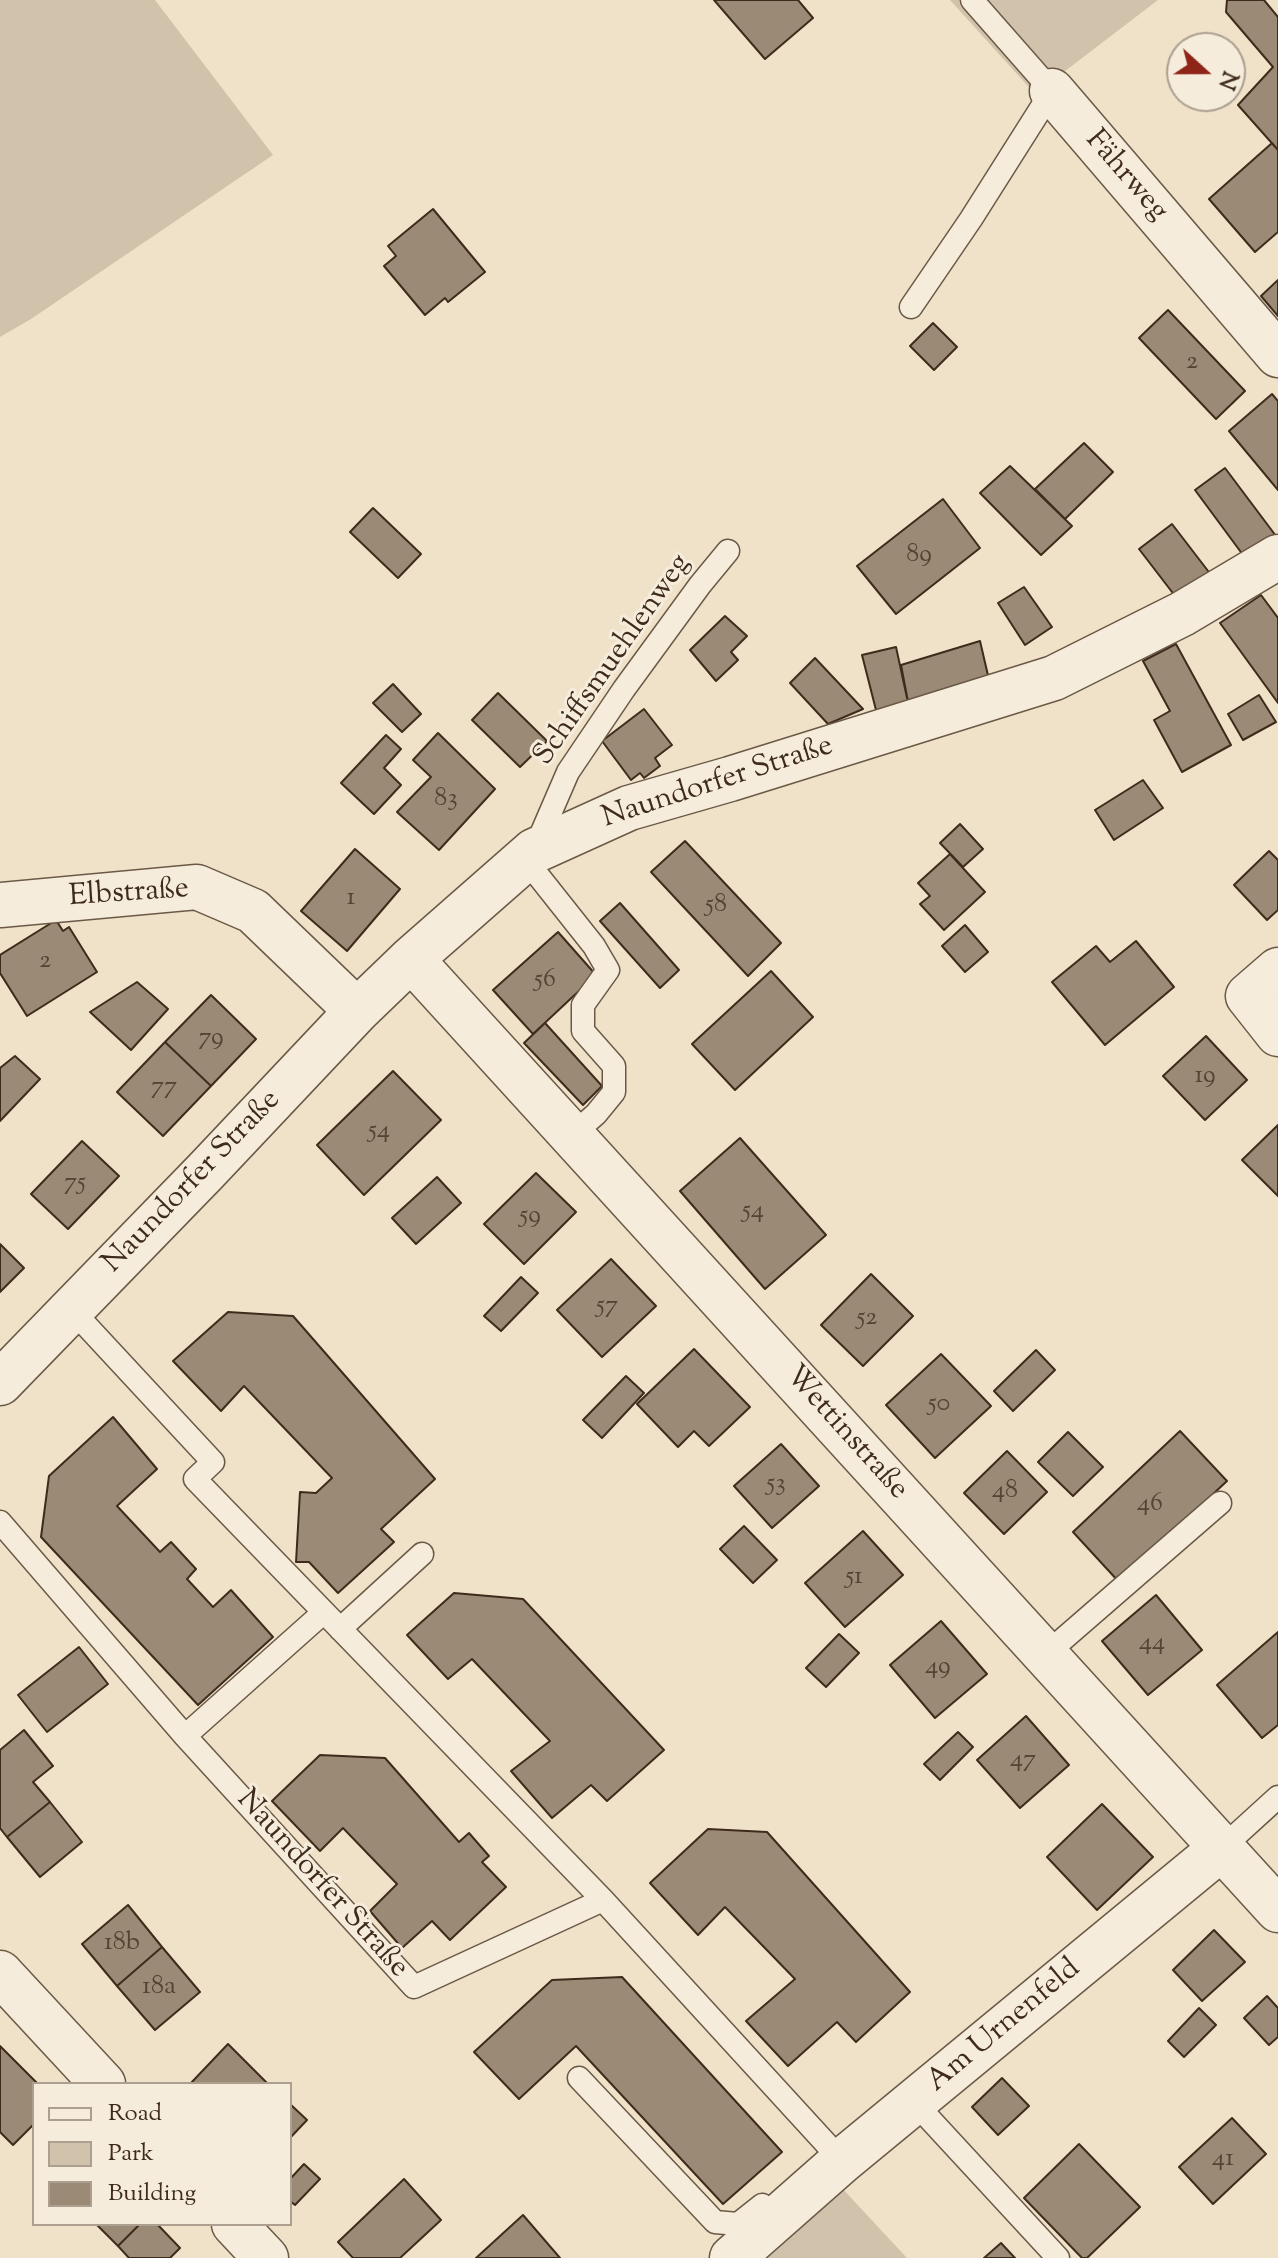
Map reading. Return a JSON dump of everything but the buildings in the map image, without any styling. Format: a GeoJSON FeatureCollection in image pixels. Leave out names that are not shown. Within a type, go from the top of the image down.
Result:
{"type":"FeatureCollection","features":[{"type":"Feature","properties":{"kind":"street","name":"Fährweg"},"geometry":{"type":"LineString","coordinates":[[1052,91],[1278,355]]}},
{"type":"Feature","properties":{"kind":"street","name":"Naundorfer Straße"},"geometry":{"type":"LineString","coordinates":[[0,1383],[357,1011],[411,959],[530,855],[629,808],[1054,678],[1182,614],[1278,557]]}},
{"type":"Feature","properties":{"kind":"street","name":"Elbstraße"},"geometry":{"type":"LineString","coordinates":[[0,905],[197,887],[253,911],[357,1011]]}},
{"type":"Feature","properties":{"kind":"street","name":"Wettinstraße"},"geometry":{"type":"LineString","coordinates":[[411,959],[1278,1910]]}},
{"type":"Feature","properties":{"kind":"street"},"geometry":{"type":"LineString","coordinates":[[1278,970],[1248,996],[1278,1034]]}},
{"type":"Feature","properties":{"kind":"street","name":"Am Urnenfeld"},"geometry":{"type":"LineString","coordinates":[[732,2258],[836,2154],[914,2102],[1223,1847]]}},
{"type":"Feature","properties":{"kind":"street"},"geometry":{"type":"LineString","coordinates":[[0,1973],[101,2082]]}},
{"type":"Feature","properties":{"kind":"street"},"geometry":{"type":"LineString","coordinates":[[236,2226],[266,2258]]}},
{"type":"Feature","properties":{"kind":"lane","name":"Fährweg"},"geometry":{"type":"LineString","coordinates":[[972,0],[1052,91]]}},
{"type":"Feature","properties":{"kind":"lane"},"geometry":{"type":"LineString","coordinates":[[911,307],[1052,91]]}},
{"type":"Feature","properties":{"kind":"lane","name":"Schiffsmuehlenweg"},"geometry":{"type":"LineString","coordinates":[[530,855],[568,772],[624,689],[728,551]]}},
{"type":"Feature","properties":{"kind":"lane"},"geometry":{"type":"LineString","coordinates":[[530,855],[608,970],[583,1005],[583,1031],[614,1066],[614,1092],[596,1114],[572,1135]]}},
{"type":"Feature","properties":{"kind":"lane"},"geometry":{"type":"LineString","coordinates":[[71,1309],[213,1462],[195,1479],[603,1900],[836,2154],[738,2224],[715,2222],[579,2078]]}},
{"type":"Feature","properties":{"kind":"lane"},"geometry":{"type":"LineString","coordinates":[[1046,1654],[1220,1503]]}},
{"type":"Feature","properties":{"kind":"lane","name":"Naundorfer Straße"},"geometry":{"type":"LineString","coordinates":[[0,1522],[185,1736],[414,1987],[603,1900]]}},
{"type":"Feature","properties":{"kind":"lane"},"geometry":{"type":"LineString","coordinates":[[340,1629],[422,1554]]}},
{"type":"Feature","properties":{"kind":"lane"},"geometry":{"type":"LineString","coordinates":[[185,1736],[324,1612]]}},
{"type":"Feature","properties":{"kind":"lane","name":"Am Urnenfeld"},"geometry":{"type":"LineString","coordinates":[[1223,1847],[1278,1797]]}},
{"type":"Feature","properties":{"kind":"lane"},"geometry":{"type":"LineString","coordinates":[[914,2102],[1058,2258]]}},
{"type":"Feature","properties":{"kind":"green space"},"geometry":{"type":"Polygon","coordinates":[[[0,0],[155,0],[273,155],[0,337],[0,0]]]}},
{"type":"Feature","properties":{"kind":"green space"},"geometry":{"type":"Polygon","coordinates":[[[950,0],[1158,0],[1035,94],[950,0]]]}},
{"type":"Feature","properties":{"kind":"green space"},"geometry":{"type":"Polygon","coordinates":[[[840,2186],[907,2258],[756,2258],[840,2186]]]}}]}
